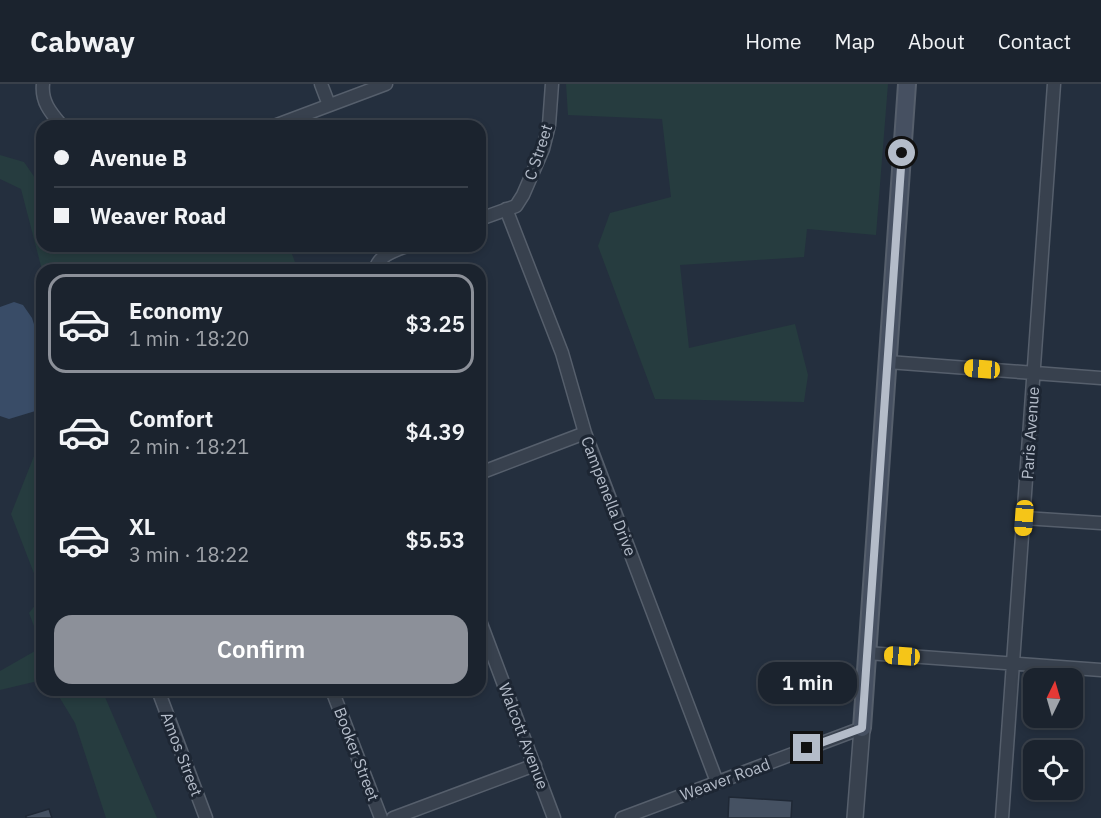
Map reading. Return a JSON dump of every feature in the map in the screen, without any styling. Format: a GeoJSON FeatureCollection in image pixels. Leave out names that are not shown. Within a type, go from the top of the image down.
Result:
{"type":"FeatureCollection","features":[{"type":"Feature","properties":{"kind":"main road"},"geometry":{"type":"LineString","coordinates":[[862,728],[907,84]]}},
{"type":"Feature","properties":{"kind":"street"},"geometry":{"type":"LineString","coordinates":[[43,84],[43,98],[57,120]]}},
{"type":"Feature","properties":{"kind":"street"},"geometry":{"type":"LineString","coordinates":[[321,84],[329,105]]}},
{"type":"Feature","properties":{"kind":"street"},"geometry":{"type":"LineString","coordinates":[[290,120],[386,84]]}},
{"type":"Feature","properties":{"kind":"street","name":"C Street"},"geometry":{"type":"LineString","coordinates":[[506,209],[516,206],[523,195],[543,149],[549,125],[552,84]]}},
{"type":"Feature","properties":{"kind":"street","name":"Paris Avenue"},"geometry":{"type":"LineString","coordinates":[[1002,818],[1054,84]]}},
{"type":"Feature","properties":{"kind":"street"},"geometry":{"type":"LineString","coordinates":[[486,217],[506,209]]}},
{"type":"Feature","properties":{"kind":"street","name":"Campenella Drive"},"geometry":{"type":"LineString","coordinates":[[506,209],[562,353],[585,433],[717,782]]}},
{"type":"Feature","properties":{"kind":"street"},"geometry":{"type":"LineString","coordinates":[[378,264],[390,252]]}},
{"type":"Feature","properties":{"kind":"street"},"geometry":{"type":"LineString","coordinates":[[888,362],[1101,378]]}},
{"type":"Feature","properties":{"kind":"street"},"geometry":{"type":"LineString","coordinates":[[486,471],[585,433]]}},
{"type":"Feature","properties":{"kind":"street"},"geometry":{"type":"LineString","coordinates":[[1024,518],[1101,523]]}},
{"type":"Feature","properties":{"kind":"street","name":"Walcott Avenue"},"geometry":{"type":"LineString","coordinates":[[486,637],[554,818]]}},
{"type":"Feature","properties":{"kind":"street"},"geometry":{"type":"LineString","coordinates":[[867,653],[1101,670]]}},
{"type":"Feature","properties":{"kind":"street","name":"Amos Street"},"geometry":{"type":"LineString","coordinates":[[160,696],[206,818]]}},
{"type":"Feature","properties":{"kind":"street","name":"Booker Street"},"geometry":{"type":"LineString","coordinates":[[334,696],[381,818]]}},
{"type":"Feature","properties":{"kind":"street"},"geometry":{"type":"LineString","coordinates":[[855,818],[862,728]]}},
{"type":"Feature","properties":{"kind":"street","name":"Weaver Road"},"geometry":{"type":"LineString","coordinates":[[622,818],[862,728]]}},
{"type":"Feature","properties":{"kind":"street"},"geometry":{"type":"LineString","coordinates":[[393,818],[535,765]]}},
{"type":"Feature","properties":{"kind":"green space"},"geometry":{"type":"Polygon","coordinates":[[[566,84],[888,84],[876,235],[807,229],[804,257],[680,265],[689,348],[795,324],[808,375],[804,402],[655,399],[598,246],[610,213],[671,197],[662,119],[568,115],[566,84]]]}},
{"type":"Feature","properties":{"kind":"green space"},"geometry":{"type":"Polygon","coordinates":[[[0,155],[24,162],[36,179],[36,247],[21,189],[0,179],[0,155]]]}},
{"type":"Feature","properties":{"kind":"green space"},"geometry":{"type":"Polygon","coordinates":[[[37,252],[291,252],[296,264],[40,264],[37,252]]]}},
{"type":"Feature","properties":{"kind":"green space"},"geometry":{"type":"Polygon","coordinates":[[[36,451],[36,579],[11,514],[36,451]]]}},
{"type":"Feature","properties":{"kind":"green space"},"geometry":{"type":"Polygon","coordinates":[[[36,604],[36,631],[29,613],[36,604]]]}},
{"type":"Feature","properties":{"kind":"green space"},"geometry":{"type":"Polygon","coordinates":[[[36,650],[36,681],[0,690],[0,671],[36,650]]]}},
{"type":"Feature","properties":{"kind":"green space"},"geometry":{"type":"Polygon","coordinates":[[[59,696],[105,696],[157,818],[106,818],[75,723],[59,696]]]}},
{"type":"Feature","properties":{"kind":"water"},"geometry":{"type":"Polygon","coordinates":[[[14,302],[23,305],[32,318],[36,331],[36,411],[9,419],[0,416],[0,307],[14,302]]]}},
{"type":"Feature","properties":{"kind":"building"},"geometry":{"type":"Polygon","coordinates":[[[729,797],[792,801],[791,818],[728,818],[729,797]]]}},
{"type":"Feature","properties":{"kind":"building"},"geometry":{"type":"Polygon","coordinates":[[[49,809],[52,818],[26,818],[26,816],[49,809]]]}},
{"type":"Feature","properties":{"kind":"route"},"geometry":{"type":"LineString","coordinates":[[807,748],[862,728],[902,153]]}}]}
